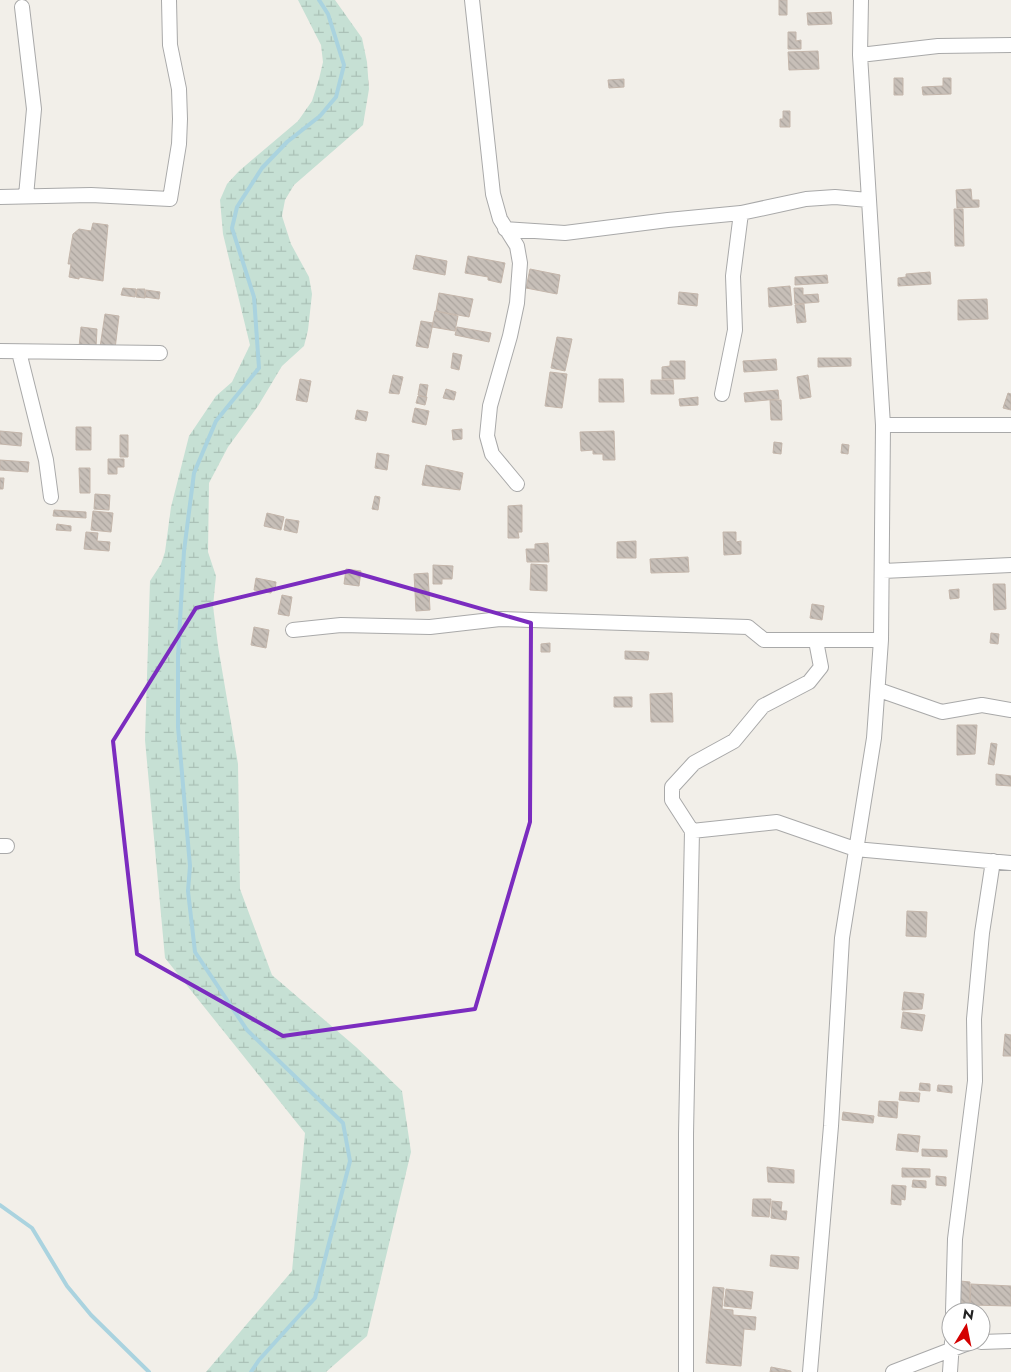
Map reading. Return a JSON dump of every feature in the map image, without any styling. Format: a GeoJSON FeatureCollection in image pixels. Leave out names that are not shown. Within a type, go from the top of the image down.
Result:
{"type":"FeatureCollection","features":[{"type":"Feature","properties":{"kind":"street"},"geometry":{"type":"LineString","coordinates":[[0,197],[91,195],[170,199],[180,144],[180,89],[170,46],[169,0]]}},
{"type":"Feature","properties":{"kind":"street"},"geometry":{"type":"LineString","coordinates":[[472,0],[493,194],[500,218],[519,252],[518,289],[510,336],[490,406],[487,436],[488,446],[495,459],[517,484]]}},
{"type":"Feature","properties":{"kind":"street"},"geometry":{"type":"LineString","coordinates":[[810,1372],[832,1126],[842,938],[874,738],[879,690],[881,640],[883,425],[860,55],[861,0]]}},
{"type":"Feature","properties":{"kind":"street"},"geometry":{"type":"LineString","coordinates":[[22,7],[34,109],[26,196]]}},
{"type":"Feature","properties":{"kind":"street"},"geometry":{"type":"LineString","coordinates":[[860,55],[938,46],[1011,45]]}},
{"type":"Feature","properties":{"kind":"street"},"geometry":{"type":"LineString","coordinates":[[505,229],[565,233],[741,213],[806,199],[835,197],[868,200]]}},
{"type":"Feature","properties":{"kind":"street"},"geometry":{"type":"LineString","coordinates":[[722,394],[735,330],[734,276],[741,213]]}},
{"type":"Feature","properties":{"kind":"street"},"geometry":{"type":"LineString","coordinates":[[0,352],[160,353]]}},
{"type":"Feature","properties":{"kind":"street"},"geometry":{"type":"LineString","coordinates":[[19,352],[46,460],[51,497]]}},
{"type":"Feature","properties":{"kind":"street"},"geometry":{"type":"LineString","coordinates":[[883,425],[1011,425]]}},
{"type":"Feature","properties":{"kind":"street"},"geometry":{"type":"LineString","coordinates":[[883,571],[1011,565]]}},
{"type":"Feature","properties":{"kind":"street"},"geometry":{"type":"LineString","coordinates":[[292,630],[341,625],[430,627],[520,619],[748,627],[762,639],[816,641],[881,640]]}},
{"type":"Feature","properties":{"kind":"street"},"geometry":{"type":"LineString","coordinates":[[686,1372],[686,1134],[692,831],[672,800],[672,787],[694,763],[734,741],[763,706],[809,682],[821,667],[816,641]]}},
{"type":"Feature","properties":{"kind":"street"},"geometry":{"type":"LineString","coordinates":[[879,690],[942,712],[982,705],[1011,710]]}},
{"type":"Feature","properties":{"kind":"street"},"geometry":{"type":"LineString","coordinates":[[692,831],[777,822],[855,849],[1011,863]]}},
{"type":"Feature","properties":{"kind":"street"},"geometry":{"type":"LineString","coordinates":[[953,1302],[955,1239],[975,1081],[974,1019],[993,861]]}},
{"type":"Feature","properties":{"kind":"street"},"geometry":{"type":"LineString","coordinates":[[991,1342],[1011,1341]]}},
{"type":"Feature","properties":{"kind":"street"},"geometry":{"type":"LineString","coordinates":[[893,1372],[930,1358],[941,1352]]}},
{"type":"Feature","properties":{"kind":"street"},"geometry":{"type":"LineString","coordinates":[[950,1372],[951,1352]]}},
{"type":"Feature","properties":{"kind":"highlighted area"},"geometry":{"type":"Polygon","coordinates":[[[349,571],[531,623],[530,822],[475,1009],[283,1036],[137,954],[113,741],[196,608],[349,571]]]}},
{"type":"Feature","properties":{"kind":"green space"},"geometry":{"type":"Polygon","coordinates":[[[298,0],[335,0],[362,38],[367,62],[369,89],[363,125],[294,185],[285,200],[282,216],[291,244],[309,277],[312,294],[308,330],[304,346],[282,366],[258,406],[228,447],[209,483],[208,552],[216,576],[213,606],[238,764],[240,889],[272,975],[356,1047],[402,1091],[411,1152],[367,1336],[326,1372],[206,1372],[292,1271],[305,1133],[165,958],[145,740],[150,581],[161,564],[165,552],[171,507],[189,436],[216,396],[232,382],[250,345],[223,234],[220,200],[227,184],[239,171],[298,121],[312,101],[319,79],[323,62],[321,45],[298,0]]]}},
{"type":"Feature","properties":{"kind":"building"},"geometry":{"type":"Polygon","coordinates":[[[779,0],[787,0],[787,15],[779,15],[779,0]]]}},
{"type":"Feature","properties":{"kind":"building"},"geometry":{"type":"Polygon","coordinates":[[[831,12],[832,24],[808,25],[807,13],[831,12]]]}},
{"type":"Feature","properties":{"kind":"building"},"geometry":{"type":"Polygon","coordinates":[[[788,32],[796,32],[796,41],[801,40],[801,49],[788,49],[788,32]]]}},
{"type":"Feature","properties":{"kind":"building"},"geometry":{"type":"Polygon","coordinates":[[[818,51],[819,69],[789,70],[788,52],[818,51]]]}},
{"type":"Feature","properties":{"kind":"building"},"geometry":{"type":"Polygon","coordinates":[[[894,78],[903,78],[903,95],[894,95],[894,78]]]}},
{"type":"Feature","properties":{"kind":"building"},"geometry":{"type":"Polygon","coordinates":[[[943,78],[951,78],[951,94],[923,95],[922,87],[943,86],[943,78]]]}},
{"type":"Feature","properties":{"kind":"building"},"geometry":{"type":"Polygon","coordinates":[[[624,79],[624,87],[609,88],[608,80],[624,79]]]}},
{"type":"Feature","properties":{"kind":"building"},"geometry":{"type":"Polygon","coordinates":[[[783,111],[790,111],[790,127],[780,127],[783,111]]]}},
{"type":"Feature","properties":{"kind":"building"},"geometry":{"type":"Polygon","coordinates":[[[971,189],[972,200],[979,200],[979,207],[957,208],[956,190],[971,189]]]}},
{"type":"Feature","properties":{"kind":"building"},"geometry":{"type":"Polygon","coordinates":[[[954,209],[963,209],[964,246],[955,246],[954,209]]]}},
{"type":"Feature","properties":{"kind":"building"},"geometry":{"type":"Polygon","coordinates":[[[93,223],[108,225],[103,281],[69,277],[71,264],[68,264],[73,234],[79,229],[91,231],[93,223]]]}},
{"type":"Feature","properties":{"kind":"building"},"geometry":{"type":"Polygon","coordinates":[[[416,255],[447,261],[445,275],[413,269],[416,255]]]}},
{"type":"Feature","properties":{"kind":"building"},"geometry":{"type":"Polygon","coordinates":[[[468,256],[505,263],[501,283],[488,280],[488,277],[465,273],[468,256]]]}},
{"type":"Feature","properties":{"kind":"building"},"geometry":{"type":"Polygon","coordinates":[[[530,269],[560,275],[557,294],[526,288],[530,269]]]}},
{"type":"Feature","properties":{"kind":"building"},"geometry":{"type":"Polygon","coordinates":[[[930,272],[931,284],[898,286],[898,278],[906,277],[906,274],[930,272]]]}},
{"type":"Feature","properties":{"kind":"building"},"geometry":{"type":"Polygon","coordinates":[[[827,275],[828,283],[795,285],[795,277],[827,275]]]}},
{"type":"Feature","properties":{"kind":"building"},"geometry":{"type":"Polygon","coordinates":[[[790,286],[792,305],[769,307],[768,288],[790,286]]]}},
{"type":"Feature","properties":{"kind":"building"},"geometry":{"type":"Polygon","coordinates":[[[123,288],[136,289],[135,297],[121,295],[123,288]]]}},
{"type":"Feature","properties":{"kind":"building"},"geometry":{"type":"Polygon","coordinates":[[[794,288],[803,288],[803,295],[818,294],[819,302],[795,304],[794,288]]]}},
{"type":"Feature","properties":{"kind":"building"},"geometry":{"type":"Polygon","coordinates":[[[137,289],[145,289],[145,298],[136,297],[137,289]]]}},
{"type":"Feature","properties":{"kind":"building"},"geometry":{"type":"Polygon","coordinates":[[[146,290],[160,292],[159,299],[145,297],[146,290]]]}},
{"type":"Feature","properties":{"kind":"building"},"geometry":{"type":"Polygon","coordinates":[[[679,292],[698,294],[697,306],[678,304],[679,292]]]}},
{"type":"Feature","properties":{"kind":"building"},"geometry":{"type":"Polygon","coordinates":[[[439,293],[473,299],[469,317],[436,311],[439,293]]]}},
{"type":"Feature","properties":{"kind":"building"},"geometry":{"type":"Polygon","coordinates":[[[987,299],[988,319],[958,320],[958,300],[987,299]]]}},
{"type":"Feature","properties":{"kind":"building"},"geometry":{"type":"Polygon","coordinates":[[[804,304],[806,322],[797,323],[795,305],[804,304]]]}},
{"type":"Feature","properties":{"kind":"building"},"geometry":{"type":"Polygon","coordinates":[[[435,311],[458,316],[455,331],[432,327],[435,311]]]}},
{"type":"Feature","properties":{"kind":"building"},"geometry":{"type":"Polygon","coordinates":[[[105,314],[119,316],[115,349],[100,347],[105,314]]]}},
{"type":"Feature","properties":{"kind":"building"},"geometry":{"type":"Polygon","coordinates":[[[421,321],[433,323],[428,348],[416,346],[421,321]]]}},
{"type":"Feature","properties":{"kind":"building"},"geometry":{"type":"Polygon","coordinates":[[[81,327],[97,329],[96,348],[79,347],[81,327]]]}},
{"type":"Feature","properties":{"kind":"building"},"geometry":{"type":"Polygon","coordinates":[[[457,327],[491,333],[489,342],[455,335],[457,327]]]}},
{"type":"Feature","properties":{"kind":"building"},"geometry":{"type":"Polygon","coordinates":[[[557,337],[572,339],[565,371],[551,368],[557,337]]]}},
{"type":"Feature","properties":{"kind":"building"},"geometry":{"type":"Polygon","coordinates":[[[453,353],[462,355],[459,370],[451,368],[453,353]]]}},
{"type":"Feature","properties":{"kind":"building"},"geometry":{"type":"Polygon","coordinates":[[[818,358],[851,358],[851,366],[818,367],[818,358]]]}},
{"type":"Feature","properties":{"kind":"building"},"geometry":{"type":"Polygon","coordinates":[[[776,359],[777,370],[744,372],[743,361],[776,359]]]}},
{"type":"Feature","properties":{"kind":"building"},"geometry":{"type":"Polygon","coordinates":[[[670,361],[685,361],[685,379],[662,379],[662,367],[670,366],[670,361]]]}},
{"type":"Feature","properties":{"kind":"building"},"geometry":{"type":"Polygon","coordinates":[[[550,372],[567,374],[562,408],[545,406],[550,372]]]}},
{"type":"Feature","properties":{"kind":"building"},"geometry":{"type":"Polygon","coordinates":[[[393,375],[403,377],[399,394],[389,393],[393,375]]]}},
{"type":"Feature","properties":{"kind":"building"},"geometry":{"type":"Polygon","coordinates":[[[808,375],[811,397],[800,399],[797,377],[808,375]]]}},
{"type":"Feature","properties":{"kind":"building"},"geometry":{"type":"Polygon","coordinates":[[[300,379],[311,381],[307,402],[296,400],[300,379]]]}},
{"type":"Feature","properties":{"kind":"building"},"geometry":{"type":"Polygon","coordinates":[[[599,379],[623,379],[624,402],[599,402],[599,379]]]}},
{"type":"Feature","properties":{"kind":"building"},"geometry":{"type":"Polygon","coordinates":[[[651,380],[673,380],[674,394],[651,394],[651,380]]]}},
{"type":"Feature","properties":{"kind":"building"},"geometry":{"type":"Polygon","coordinates":[[[420,384],[428,385],[426,397],[418,395],[420,384]]]}},
{"type":"Feature","properties":{"kind":"building"},"geometry":{"type":"Polygon","coordinates":[[[446,389],[456,392],[454,400],[443,398],[446,389]]]}},
{"type":"Feature","properties":{"kind":"building"},"geometry":{"type":"Polygon","coordinates":[[[778,390],[779,399],[745,402],[744,393],[778,390]]]}},
{"type":"Feature","properties":{"kind":"building"},"geometry":{"type":"Polygon","coordinates":[[[1008,393],[1011,394],[1011,410],[1003,408],[1008,393]]]}},
{"type":"Feature","properties":{"kind":"building"},"geometry":{"type":"Polygon","coordinates":[[[418,396],[427,397],[425,405],[416,403],[418,396]]]}},
{"type":"Feature","properties":{"kind":"building"},"geometry":{"type":"Polygon","coordinates":[[[698,397],[698,405],[680,406],[679,399],[698,397]]]}},
{"type":"Feature","properties":{"kind":"building"},"geometry":{"type":"Polygon","coordinates":[[[770,400],[781,400],[782,420],[771,420],[770,400]]]}},
{"type":"Feature","properties":{"kind":"building"},"geometry":{"type":"Polygon","coordinates":[[[415,408],[429,411],[426,425],[412,422],[415,408]]]}},
{"type":"Feature","properties":{"kind":"building"},"geometry":{"type":"Polygon","coordinates":[[[357,410],[368,412],[366,421],[355,419],[357,410]]]}},
{"type":"Feature","properties":{"kind":"building"},"geometry":{"type":"Polygon","coordinates":[[[76,427],[91,427],[91,450],[76,450],[76,427]]]}},
{"type":"Feature","properties":{"kind":"building"},"geometry":{"type":"Polygon","coordinates":[[[462,429],[462,439],[453,440],[452,430],[462,429]]]}},
{"type":"Feature","properties":{"kind":"building"},"geometry":{"type":"Polygon","coordinates":[[[0,431],[22,433],[21,446],[0,444],[0,431]]]}},
{"type":"Feature","properties":{"kind":"building"},"geometry":{"type":"Polygon","coordinates":[[[614,431],[615,460],[603,460],[603,454],[593,454],[593,450],[581,451],[580,432],[614,431]]]}},
{"type":"Feature","properties":{"kind":"building"},"geometry":{"type":"Polygon","coordinates":[[[120,435],[128,435],[128,457],[120,457],[120,435]]]}},
{"type":"Feature","properties":{"kind":"building"},"geometry":{"type":"Polygon","coordinates":[[[774,442],[782,443],[781,454],[773,453],[774,442]]]}},
{"type":"Feature","properties":{"kind":"building"},"geometry":{"type":"Polygon","coordinates":[[[842,444],[849,445],[848,454],[841,453],[842,444]]]}},
{"type":"Feature","properties":{"kind":"building"},"geometry":{"type":"Polygon","coordinates":[[[377,453],[389,455],[387,470],[375,468],[377,453]]]}},
{"type":"Feature","properties":{"kind":"building"},"geometry":{"type":"Polygon","coordinates":[[[108,459],[124,459],[124,467],[117,467],[117,474],[108,474],[108,459]]]}},
{"type":"Feature","properties":{"kind":"building"},"geometry":{"type":"Polygon","coordinates":[[[0,460],[29,462],[28,472],[0,470],[0,460]]]}},
{"type":"Feature","properties":{"kind":"building"},"geometry":{"type":"Polygon","coordinates":[[[426,465],[463,473],[460,490],[422,485],[426,465]]]}},
{"type":"Feature","properties":{"kind":"building"},"geometry":{"type":"Polygon","coordinates":[[[79,468],[90,468],[90,493],[80,493],[79,468]]]}},
{"type":"Feature","properties":{"kind":"building"},"geometry":{"type":"Polygon","coordinates":[[[0,478],[4,478],[3,489],[0,489],[0,478]]]}},
{"type":"Feature","properties":{"kind":"building"},"geometry":{"type":"Polygon","coordinates":[[[95,494],[110,495],[109,510],[94,509],[95,494]]]}},
{"type":"Feature","properties":{"kind":"building"},"geometry":{"type":"Polygon","coordinates":[[[375,496],[380,497],[378,510],[372,509],[375,496]]]}},
{"type":"Feature","properties":{"kind":"building"},"geometry":{"type":"Polygon","coordinates":[[[522,505],[522,532],[518,532],[519,538],[508,538],[508,506],[522,505]]]}},
{"type":"Feature","properties":{"kind":"building"},"geometry":{"type":"Polygon","coordinates":[[[54,510],[86,512],[86,518],[53,516],[54,510]]]}},
{"type":"Feature","properties":{"kind":"building"},"geometry":{"type":"Polygon","coordinates":[[[93,511],[113,513],[111,532],[91,530],[93,511]]]}},
{"type":"Feature","properties":{"kind":"building"},"geometry":{"type":"Polygon","coordinates":[[[267,513],[284,517],[281,530],[264,526],[267,513]]]}},
{"type":"Feature","properties":{"kind":"building"},"geometry":{"type":"Polygon","coordinates":[[[286,519],[299,521],[297,533],[284,530],[286,519]]]}},
{"type":"Feature","properties":{"kind":"building"},"geometry":{"type":"Polygon","coordinates":[[[57,524],[71,526],[71,531],[56,530],[57,524]]]}},
{"type":"Feature","properties":{"kind":"building"},"geometry":{"type":"Polygon","coordinates":[[[86,532],[98,533],[97,541],[110,542],[109,551],[84,549],[86,532]]]}},
{"type":"Feature","properties":{"kind":"building"},"geometry":{"type":"Polygon","coordinates":[[[723,532],[736,532],[736,542],[741,541],[741,554],[724,555],[723,532]]]}},
{"type":"Feature","properties":{"kind":"building"},"geometry":{"type":"Polygon","coordinates":[[[636,541],[636,558],[617,558],[617,542],[636,541]]]}},
{"type":"Feature","properties":{"kind":"building"},"geometry":{"type":"Polygon","coordinates":[[[548,543],[549,562],[527,562],[526,549],[535,549],[535,544],[548,543]]]}},
{"type":"Feature","properties":{"kind":"building"},"geometry":{"type":"Polygon","coordinates":[[[688,557],[689,572],[651,573],[650,559],[688,557]]]}},
{"type":"Feature","properties":{"kind":"building"},"geometry":{"type":"Polygon","coordinates":[[[531,564],[547,565],[547,591],[530,590],[531,564]]]}},
{"type":"Feature","properties":{"kind":"building"},"geometry":{"type":"Polygon","coordinates":[[[433,565],[453,566],[452,579],[442,579],[442,584],[433,584],[433,565]]]}},
{"type":"Feature","properties":{"kind":"building"},"geometry":{"type":"Polygon","coordinates":[[[346,569],[361,571],[359,586],[344,584],[346,569]]]}},
{"type":"Feature","properties":{"kind":"building"},"geometry":{"type":"Polygon","coordinates":[[[428,573],[430,610],[416,611],[414,574],[428,573]]]}},
{"type":"Feature","properties":{"kind":"building"},"geometry":{"type":"Polygon","coordinates":[[[256,578],[276,582],[275,591],[272,590],[271,593],[254,590],[256,578]]]}},
{"type":"Feature","properties":{"kind":"building"},"geometry":{"type":"Polygon","coordinates":[[[993,584],[1005,584],[1006,609],[994,610],[993,584]]]}},
{"type":"Feature","properties":{"kind":"building"},"geometry":{"type":"Polygon","coordinates":[[[959,589],[959,598],[950,599],[949,590],[959,589]]]}},
{"type":"Feature","properties":{"kind":"building"},"geometry":{"type":"Polygon","coordinates":[[[282,595],[292,597],[289,616],[278,614],[282,595]]]}},
{"type":"Feature","properties":{"kind":"building"},"geometry":{"type":"Polygon","coordinates":[[[812,604],[824,606],[822,620],[810,618],[812,604]]]}},
{"type":"Feature","properties":{"kind":"building"},"geometry":{"type":"Polygon","coordinates":[[[254,627],[269,630],[266,648],[251,645],[254,627]]]}},
{"type":"Feature","properties":{"kind":"building"},"geometry":{"type":"Polygon","coordinates":[[[991,633],[999,634],[998,644],[990,643],[991,633]]]}},
{"type":"Feature","properties":{"kind":"building"},"geometry":{"type":"Polygon","coordinates":[[[550,643],[550,652],[541,652],[541,644],[550,643]]]}},
{"type":"Feature","properties":{"kind":"building"},"geometry":{"type":"Polygon","coordinates":[[[625,651],[649,652],[648,660],[625,659],[625,651]]]}},
{"type":"Feature","properties":{"kind":"building"},"geometry":{"type":"Polygon","coordinates":[[[672,693],[673,722],[651,722],[650,694],[672,693]]]}},
{"type":"Feature","properties":{"kind":"building"},"geometry":{"type":"Polygon","coordinates":[[[614,697],[632,697],[632,707],[614,707],[614,697]]]}},
{"type":"Feature","properties":{"kind":"building"},"geometry":{"type":"Polygon","coordinates":[[[957,725],[977,725],[975,754],[957,755],[957,725]]]}},
{"type":"Feature","properties":{"kind":"building"},"geometry":{"type":"Polygon","coordinates":[[[991,743],[997,744],[994,765],[988,764],[991,743]]]}},
{"type":"Feature","properties":{"kind":"building"},"geometry":{"type":"Polygon","coordinates":[[[996,774],[1011,776],[1011,786],[996,785],[996,774]]]}},
{"type":"Feature","properties":{"kind":"building"},"geometry":{"type":"Polygon","coordinates":[[[907,911],[927,912],[926,937],[906,936],[907,911]]]}},
{"type":"Feature","properties":{"kind":"building"},"geometry":{"type":"Polygon","coordinates":[[[904,992],[924,994],[922,1009],[902,1010],[904,992]]]}},
{"type":"Feature","properties":{"kind":"building"},"geometry":{"type":"Polygon","coordinates":[[[903,1012],[925,1015],[922,1031],[901,1028],[903,1012]]]}},
{"type":"Feature","properties":{"kind":"building"},"geometry":{"type":"Polygon","coordinates":[[[1005,1034],[1011,1035],[1011,1056],[1003,1056],[1005,1034]]]}},
{"type":"Feature","properties":{"kind":"building"},"geometry":{"type":"Polygon","coordinates":[[[920,1083],[930,1084],[930,1091],[919,1090],[920,1083]]]}},
{"type":"Feature","properties":{"kind":"building"},"geometry":{"type":"Polygon","coordinates":[[[938,1085],[952,1086],[952,1093],[937,1091],[938,1085]]]}},
{"type":"Feature","properties":{"kind":"building"},"geometry":{"type":"Polygon","coordinates":[[[900,1092],[920,1093],[919,1102],[899,1100],[900,1092]]]}},
{"type":"Feature","properties":{"kind":"building"},"geometry":{"type":"Polygon","coordinates":[[[879,1101],[898,1102],[897,1118],[878,1116],[879,1101]]]}},
{"type":"Feature","properties":{"kind":"building"},"geometry":{"type":"Polygon","coordinates":[[[843,1112],[874,1116],[873,1123],[842,1120],[843,1112]]]}},
{"type":"Feature","properties":{"kind":"building"},"geometry":{"type":"Polygon","coordinates":[[[898,1134],[920,1136],[918,1152],[896,1150],[898,1134]]]}},
{"type":"Feature","properties":{"kind":"building"},"geometry":{"type":"Polygon","coordinates":[[[922,1149],[947,1150],[947,1157],[922,1156],[922,1149]]]}},
{"type":"Feature","properties":{"kind":"building"},"geometry":{"type":"Polygon","coordinates":[[[767,1167],[794,1170],[794,1183],[768,1182],[767,1167]]]}},
{"type":"Feature","properties":{"kind":"building"},"geometry":{"type":"Polygon","coordinates":[[[902,1168],[930,1169],[930,1177],[902,1177],[902,1168]]]}},
{"type":"Feature","properties":{"kind":"building"},"geometry":{"type":"Polygon","coordinates":[[[936,1176],[946,1177],[946,1186],[936,1185],[936,1176]]]}},
{"type":"Feature","properties":{"kind":"building"},"geometry":{"type":"Polygon","coordinates":[[[913,1180],[926,1181],[926,1188],[912,1187],[913,1180]]]}},
{"type":"Feature","properties":{"kind":"building"},"geometry":{"type":"Polygon","coordinates":[[[892,1185],[906,1186],[905,1200],[901,1199],[901,1205],[891,1204],[892,1185]]]}},
{"type":"Feature","properties":{"kind":"building"},"geometry":{"type":"Polygon","coordinates":[[[753,1199],[771,1199],[769,1217],[752,1216],[753,1199]]]}},
{"type":"Feature","properties":{"kind":"building"},"geometry":{"type":"Polygon","coordinates":[[[772,1201],[782,1202],[781,1211],[787,1211],[786,1220],[771,1218],[772,1201]]]}},
{"type":"Feature","properties":{"kind":"building"},"geometry":{"type":"Polygon","coordinates":[[[771,1255],[799,1257],[798,1269],[770,1266],[771,1255]]]}},
{"type":"Feature","properties":{"kind":"building"},"geometry":{"type":"Polygon","coordinates":[[[960,1281],[970,1282],[970,1302],[960,1302],[960,1281]]]}},
{"type":"Feature","properties":{"kind":"building"},"geometry":{"type":"Polygon","coordinates":[[[971,1284],[1011,1286],[1011,1306],[991,1306],[991,1302],[970,1302],[971,1284]]]}},
{"type":"Feature","properties":{"kind":"building"},"geometry":{"type":"Polygon","coordinates":[[[713,1287],[724,1288],[722,1309],[733,1310],[733,1315],[756,1317],[755,1330],[744,1329],[741,1366],[706,1363],[713,1287]]]}},
{"type":"Feature","properties":{"kind":"building"},"geometry":{"type":"Polygon","coordinates":[[[726,1289],[753,1292],[751,1309],[724,1306],[726,1289]]]}},
{"type":"Feature","properties":{"kind":"building"},"geometry":{"type":"Polygon","coordinates":[[[771,1367],[791,1371],[791,1372],[770,1372],[771,1367]]]}},
{"type":"Feature","properties":{"kind":"waterway"},"geometry":{"type":"LineString","coordinates":[[251,1372],[259,1360],[315,1298],[350,1161],[343,1123],[247,1030],[195,952],[188,891],[190,866],[178,727],[178,656],[184,551],[194,473],[216,421],[259,368],[254,297],[232,228],[237,207],[262,168],[287,142],[320,116],[336,97],[344,65],[328,14],[319,0]]}},
{"type":"Feature","properties":{"kind":"waterway"},"geometry":{"type":"LineString","coordinates":[[0,1205],[32,1228],[67,1286],[91,1315],[149,1372]]}}]}
